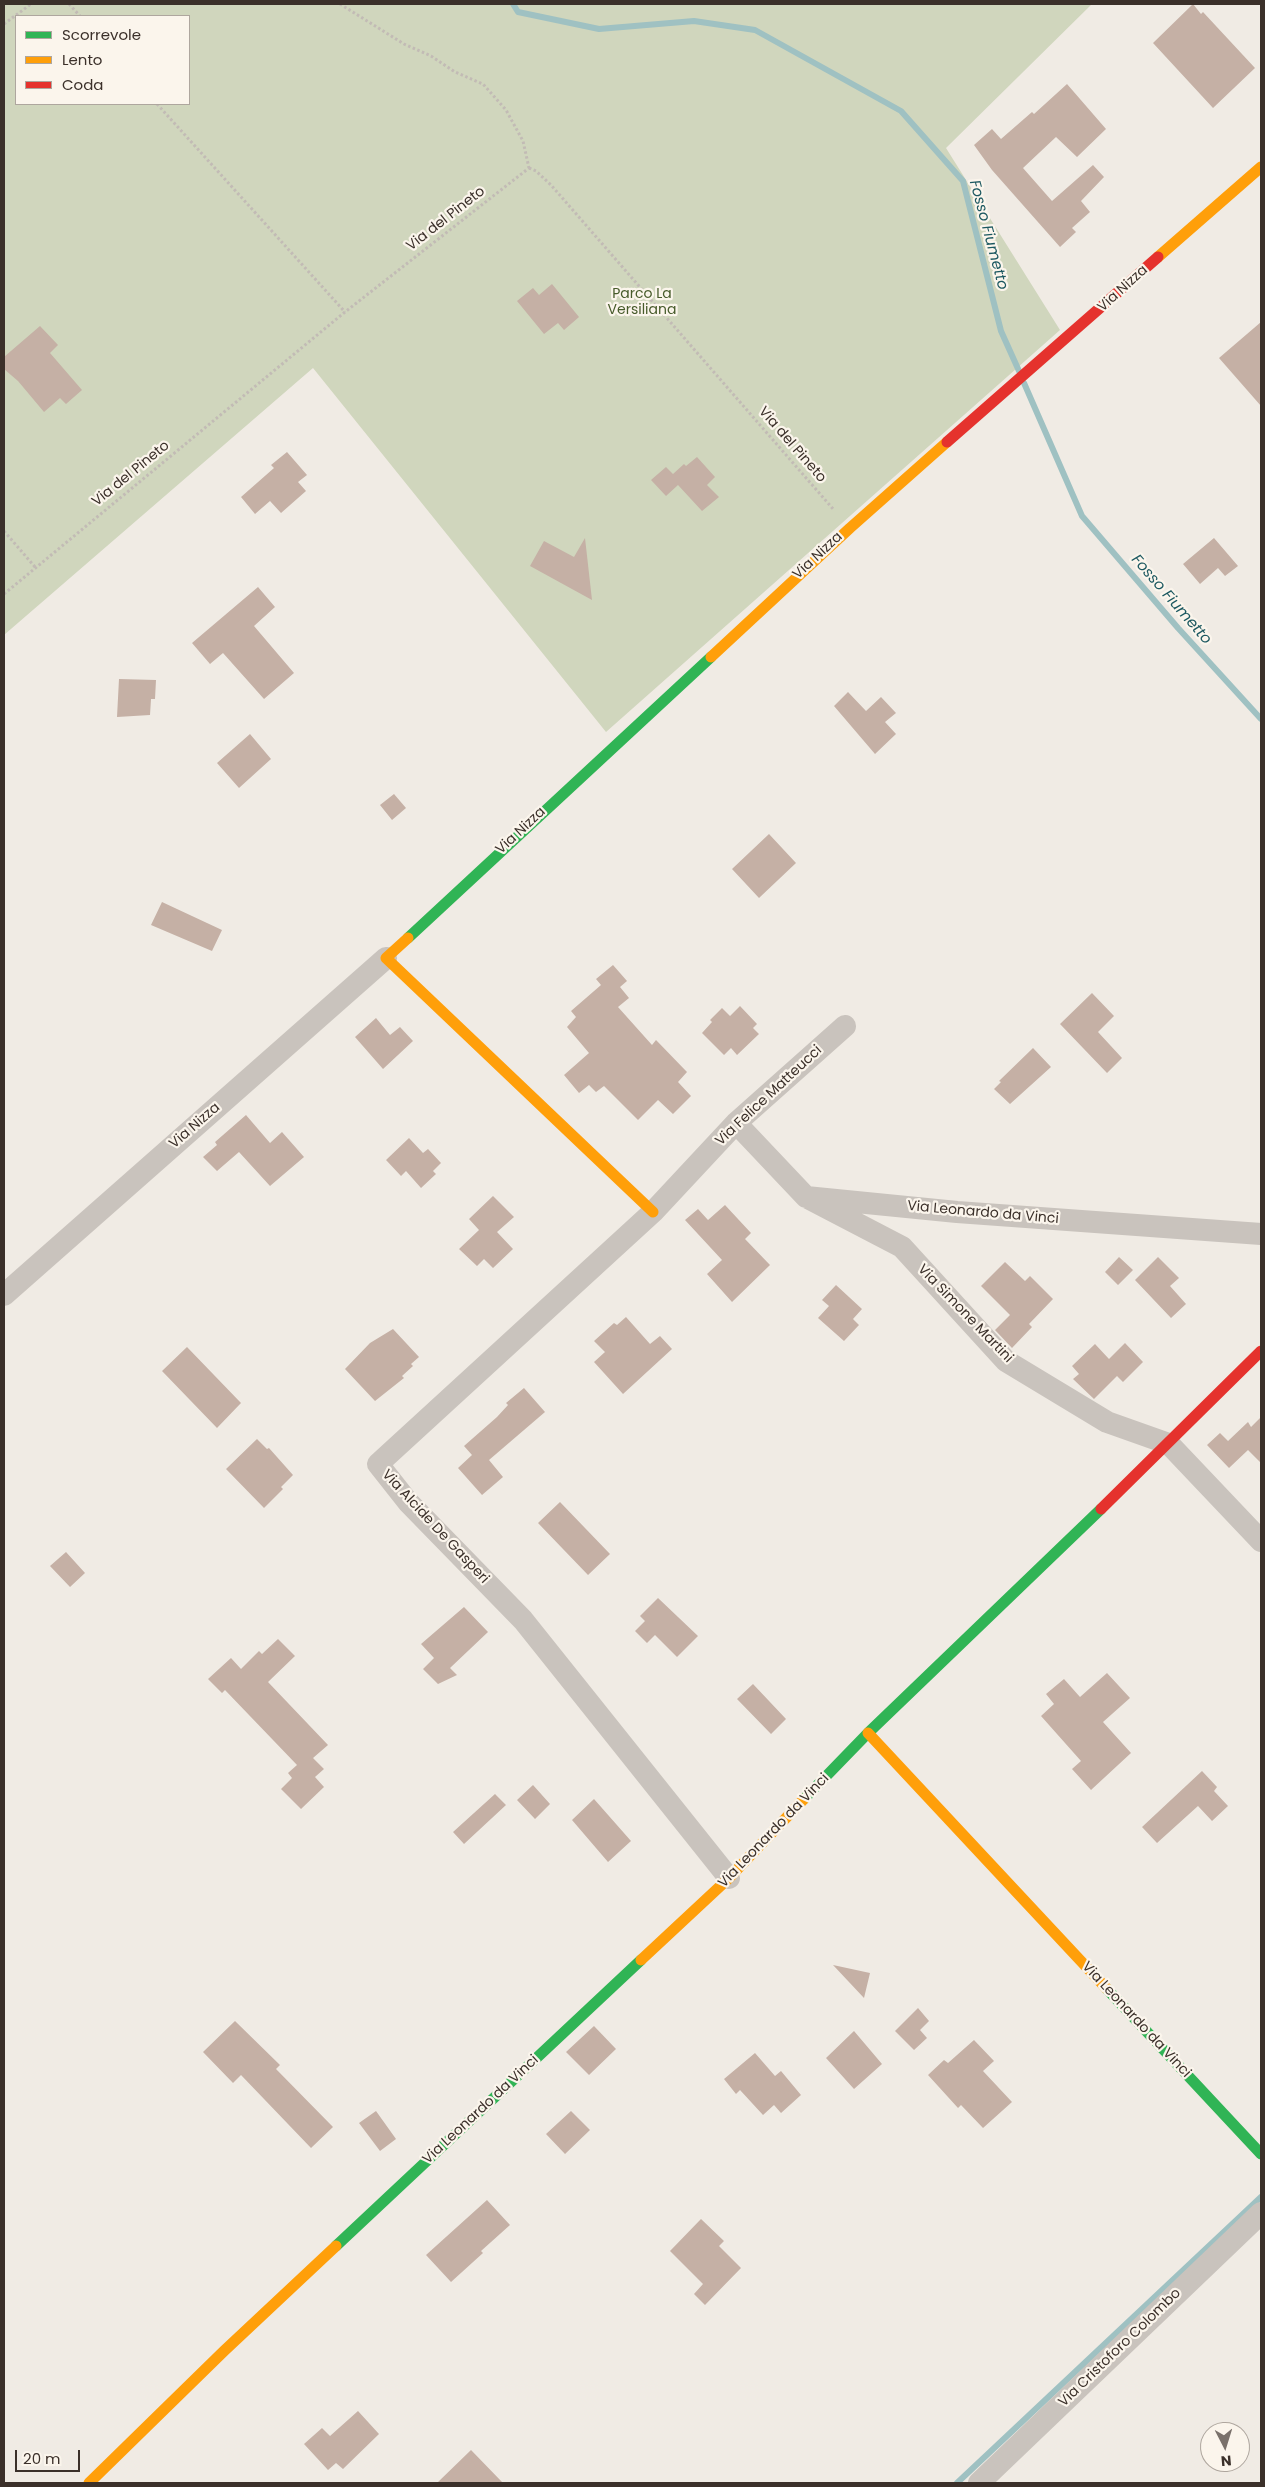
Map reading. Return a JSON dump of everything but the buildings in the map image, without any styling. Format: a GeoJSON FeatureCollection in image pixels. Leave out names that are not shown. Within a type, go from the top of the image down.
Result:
{"type":"FeatureCollection","features":[{"type":"Feature","properties":{"kind":"street","name":"Via Nizza"},"geometry":{"type":"LineString","coordinates":[[4,1295],[386,958],[850,528],[1043,361],[1261,166]]}},
{"type":"Feature","properties":{"kind":"street"},"geometry":{"type":"LineString","coordinates":[[386,958],[653,1212]]}},
{"type":"Feature","properties":{"kind":"street","name":"Via Felice Matteucci"},"geometry":{"type":"LineString","coordinates":[[653,1212],[736,1123],[845,1026]]}},
{"type":"Feature","properties":{"kind":"street"},"geometry":{"type":"LineString","coordinates":[[736,1123],[806,1197]]}},
{"type":"Feature","properties":{"kind":"street","name":"Via Leonardo da Vinci"},"geometry":{"type":"LineString","coordinates":[[806,1197],[957,1212],[1261,1234]]}},
{"type":"Feature","properties":{"kind":"street","name":"Via Simone Martini"},"geometry":{"type":"LineString","coordinates":[[806,1197],[902,1247],[1006,1361],[1107,1422],[1169,1444],[1261,1541]]}},
{"type":"Feature","properties":{"kind":"street","name":"Via Alcide De Gasperi"},"geometry":{"type":"LineString","coordinates":[[653,1212],[378,1464],[408,1502],[523,1620],[729,1878]]}},
{"type":"Feature","properties":{"kind":"street","name":"Via Leonardo da Vinci"},"geometry":{"type":"LineString","coordinates":[[89,2483],[231,2345],[729,1878],[868,1733],[1169,1444],[1261,1351]]}},
{"type":"Feature","properties":{"kind":"street","name":"Via Leonardo da Vinci"},"geometry":{"type":"LineString","coordinates":[[868,1733],[1261,2154]]}},
{"type":"Feature","properties":{"kind":"street","name":"Via Cristoforo Colombo"},"geometry":{"type":"LineString","coordinates":[[979,2483],[1261,2213]]}},
{"type":"Feature","properties":{"kind":"path"},"geometry":{"type":"LineString","coordinates":[[16,15],[31,4]]}},
{"type":"Feature","properties":{"kind":"path"},"geometry":{"type":"LineString","coordinates":[[69,4],[79,15]]}},
{"type":"Feature","properties":{"kind":"path"},"geometry":{"type":"LineString","coordinates":[[340,4],[404,44],[483,84],[506,110],[523,141],[529,168]]}},
{"type":"Feature","properties":{"kind":"path"},"geometry":{"type":"LineString","coordinates":[[4,24],[15,16]]}},
{"type":"Feature","properties":{"kind":"path"},"geometry":{"type":"LineString","coordinates":[[158,105],[346,312]]}},
{"type":"Feature","properties":{"kind":"path","name":"Via del Pineto"},"geometry":{"type":"LineString","coordinates":[[4,594],[346,312],[529,168],[536,171],[551,185],[850,528]]}},
{"type":"Feature","properties":{"kind":"path"},"geometry":{"type":"LineString","coordinates":[[4,531],[35,567]]}},
{"type":"Feature","properties":{"kind":"green space","name":"Parco La Versiliana"},"geometry":{"type":"Polygon","coordinates":[[[4,4],[1092,4],[946,148],[1060,330],[606,732],[313,368],[4,635],[4,4]]]}},
{"type":"Feature","properties":{"kind":"waterway","name":"Fosso Fiumetto"},"geometry":{"type":"LineString","coordinates":[[513,4],[518,12],[599,29],[694,21],[755,30],[901,111],[963,181],[1001,331],[1019,371]]}},
{"type":"Feature","properties":{"kind":"waterway","name":"Fosso Fiumetto"},"geometry":{"type":"LineString","coordinates":[[1024,383],[1082,516],[1178,628],[1261,719]]}},
{"type":"Feature","properties":{"kind":"waterway"},"geometry":{"type":"LineString","coordinates":[[957,2483],[1261,2197]]}},
{"type":"Feature","properties":{"kind":"traffic: fast"},"geometry":{"type":"LineString","coordinates":[[408,938],[711,657]]}},
{"type":"Feature","properties":{"kind":"traffic: fast"},"geometry":{"type":"LineString","coordinates":[[804,1799],[868,1733],[1101,1509]]}},
{"type":"Feature","properties":{"kind":"traffic: fast"},"geometry":{"type":"LineString","coordinates":[[336,2246],[641,1960]]}},
{"type":"Feature","properties":{"kind":"traffic: fast"},"geometry":{"type":"LineString","coordinates":[[1107,1989],[1261,2154]]}},
{"type":"Feature","properties":{"kind":"traffic: slow"},"geometry":{"type":"LineString","coordinates":[[1158,257],[1261,167]]}},
{"type":"Feature","properties":{"kind":"traffic: slow"},"geometry":{"type":"LineString","coordinates":[[711,657],[850,528],[947,442]]}},
{"type":"Feature","properties":{"kind":"traffic: slow"},"geometry":{"type":"LineString","coordinates":[[408,938],[386,958],[653,1212]]}},
{"type":"Feature","properties":{"kind":"traffic: slow"},"geometry":{"type":"LineString","coordinates":[[868,1733],[1107,1989]]}},
{"type":"Feature","properties":{"kind":"traffic: slow"},"geometry":{"type":"LineString","coordinates":[[641,1960],[729,1878],[804,1799]]}},
{"type":"Feature","properties":{"kind":"traffic: slow"},"geometry":{"type":"LineString","coordinates":[[89,2483],[224,2351],[336,2246]]}},
{"type":"Feature","properties":{"kind":"traffic: jam"},"geometry":{"type":"LineString","coordinates":[[947,442],[1158,257]]}},
{"type":"Feature","properties":{"kind":"traffic: jam"},"geometry":{"type":"LineString","coordinates":[[1101,1509],[1261,1351]]}}]}
